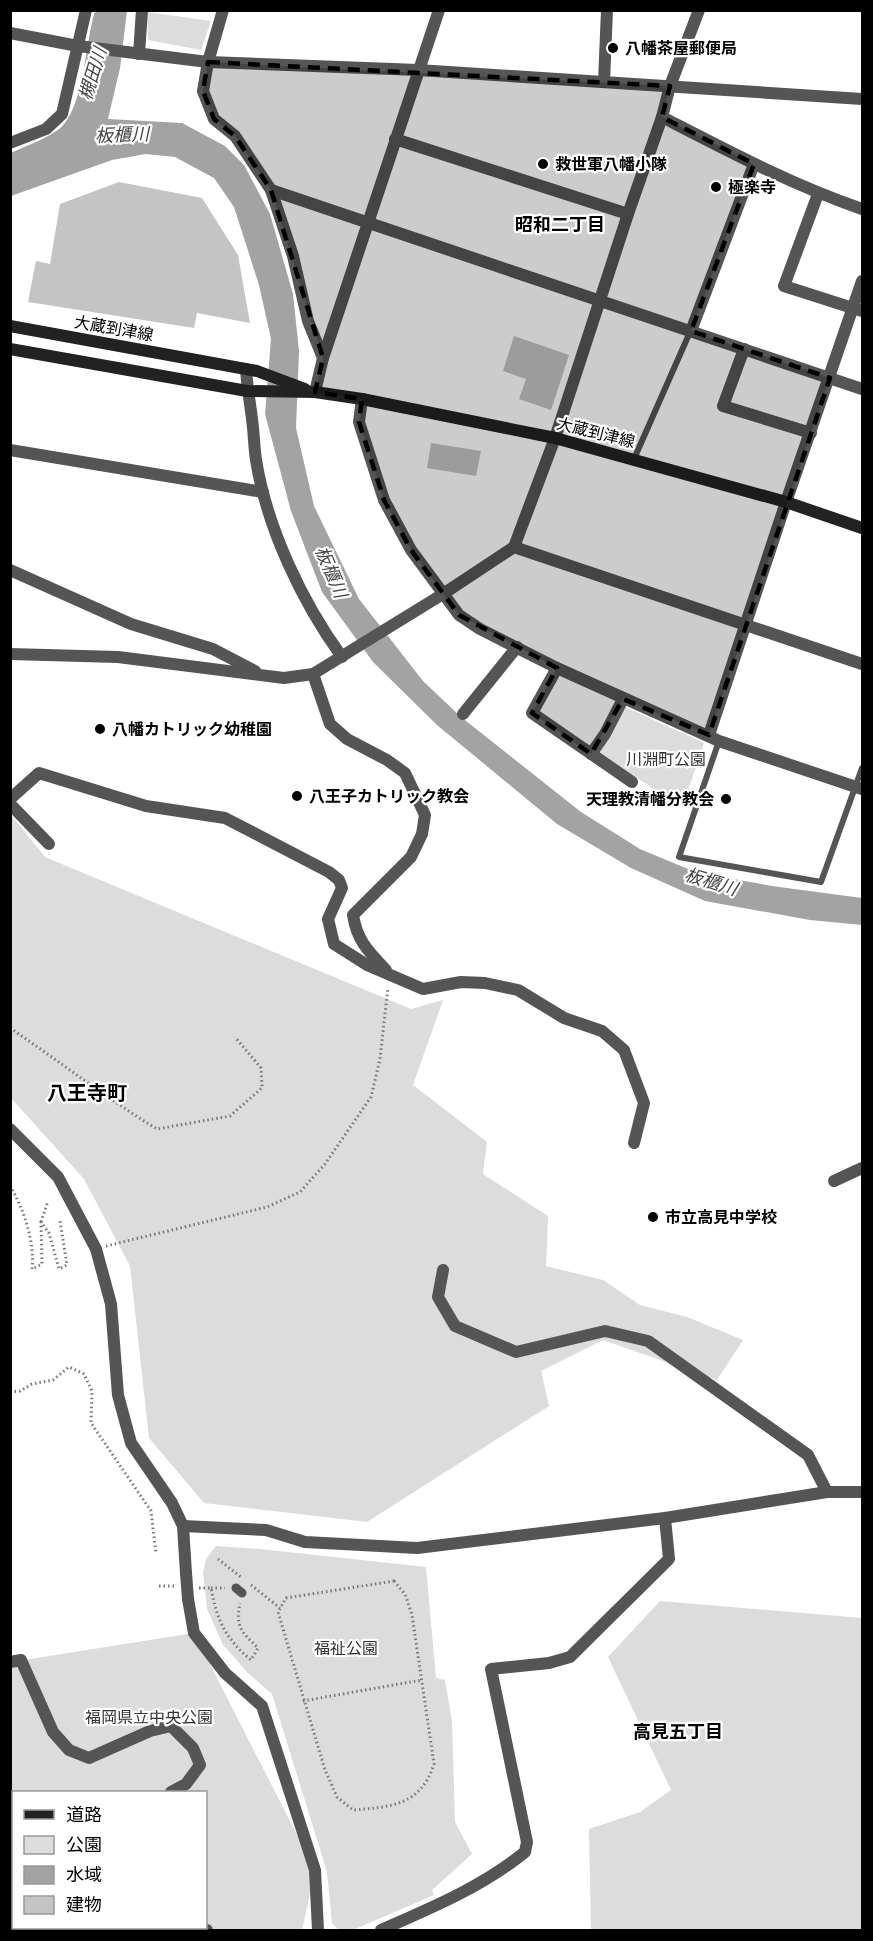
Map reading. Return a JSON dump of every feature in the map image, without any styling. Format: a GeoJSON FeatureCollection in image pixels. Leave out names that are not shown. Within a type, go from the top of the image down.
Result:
{"type":"FeatureCollection","features":[{"type":"Feature","properties":{"kind":"main road","name":"大蔵到津線"},"geometry":{"type":"LineString","coordinates":[[10,326],[252,370],[315,392]]}},
{"type":"Feature","properties":{"kind":"main road","name":"大蔵到津線"},"geometry":{"type":"LineString","coordinates":[[10,349],[252,392],[315,392],[362,399],[555,438],[786,502],[862,528]]}},
{"type":"Feature","properties":{"kind":"street"},"geometry":{"type":"LineString","coordinates":[[10,143],[46,129],[62,114],[86,10]]}},
{"type":"Feature","properties":{"kind":"street"},"geometry":{"type":"LineString","coordinates":[[134,54],[142,10]]}},
{"type":"Feature","properties":{"kind":"street"},"geometry":{"type":"LineString","coordinates":[[223,10],[208,62],[203,91],[214,119],[235,136],[271,190],[293,256],[308,321],[323,358]]}},
{"type":"Feature","properties":{"kind":"street"},"geometry":{"type":"LineString","coordinates":[[315,392],[323,358],[439,10]]}},
{"type":"Feature","properties":{"kind":"street"},"geometry":{"type":"LineString","coordinates":[[604,82],[607,10]]}},
{"type":"Feature","properties":{"kind":"street"},"geometry":{"type":"LineString","coordinates":[[10,654],[118,657],[284,678],[313,674],[443,594],[514,547],[555,438],[662,117],[670,86],[699,10]]}},
{"type":"Feature","properties":{"kind":"street"},"geometry":{"type":"LineString","coordinates":[[10,33],[78,46],[208,62],[418,70],[862,99]]}},
{"type":"Feature","properties":{"kind":"street"},"geometry":{"type":"LineString","coordinates":[[662,117],[818,194],[862,209]]}},
{"type":"Feature","properties":{"kind":"street"},"geometry":{"type":"LineString","coordinates":[[395,139],[628,214]]}},
{"type":"Feature","properties":{"kind":"street"},"geometry":{"type":"LineString","coordinates":[[691,331],[754,164]]}},
{"type":"Feature","properties":{"kind":"street"},"geometry":{"type":"LineString","coordinates":[[271,190],[862,389]]}},
{"type":"Feature","properties":{"kind":"street"},"geometry":{"type":"LineString","coordinates":[[818,194],[784,286],[858,310]]}},
{"type":"Feature","properties":{"kind":"street"},"geometry":{"type":"LineString","coordinates":[[714,738],[786,502],[830,378],[858,310],[862,281]]}},
{"type":"Feature","properties":{"kind":"street"},"geometry":{"type":"LineString","coordinates":[[744,349],[723,406],[811,433]]}},
{"type":"Feature","properties":{"kind":"street"},"geometry":{"type":"LineString","coordinates":[[252,370],[252,419],[256,460],[263,492],[283,552],[309,606],[329,639],[345,655]]}},
{"type":"Feature","properties":{"kind":"street"},"geometry":{"type":"LineString","coordinates":[[362,399],[359,422],[384,500],[411,550],[459,615],[517,648],[623,699],[714,738],[859,788]]}},
{"type":"Feature","properties":{"kind":"street"},"geometry":{"type":"LineString","coordinates":[[10,450],[263,492]]}},
{"type":"Feature","properties":{"kind":"street"},"geometry":{"type":"LineString","coordinates":[[514,547],[862,664]]}},
{"type":"Feature","properties":{"kind":"street"},"geometry":{"type":"LineString","coordinates":[[10,570],[131,624],[213,649],[261,675]]}},
{"type":"Feature","properties":{"kind":"street"},"geometry":{"type":"LineString","coordinates":[[463,714],[517,648]]}},
{"type":"Feature","properties":{"kind":"street"},"geometry":{"type":"LineString","coordinates":[[557,668],[532,714],[632,782]]}},
{"type":"Feature","properties":{"kind":"street"},"geometry":{"type":"LineString","coordinates":[[313,674],[330,724],[347,739],[387,760],[405,773],[424,815],[422,834],[411,857],[353,915],[356,932],[369,953],[389,973]]}},
{"type":"Feature","properties":{"kind":"street"},"geometry":{"type":"LineString","coordinates":[[591,754],[605,734],[623,699]]}},
{"type":"Feature","properties":{"kind":"street"},"geometry":{"type":"LineString","coordinates":[[10,799],[39,773],[146,806],[225,818],[330,872],[339,880],[342,888],[328,919],[334,944],[367,965],[423,989],[461,982],[485,983],[518,990],[564,1018],[602,1031],[624,1050],[644,1103],[634,1143]]}},
{"type":"Feature","properties":{"kind":"street"},"geometry":{"type":"LineString","coordinates":[[10,804],[49,844]]}},
{"type":"Feature","properties":{"kind":"street"},"geometry":{"type":"LineString","coordinates":[[10,1129],[58,1177],[96,1249],[111,1304],[118,1395],[131,1443],[172,1503],[183,1526],[186,1573],[194,1633],[225,1673],[262,1706],[315,1870],[318,1930]]}},
{"type":"Feature","properties":{"kind":"street"},"geometry":{"type":"LineString","coordinates":[[834,1181],[862,1168]]}},
{"type":"Feature","properties":{"kind":"street"},"geometry":{"type":"LineString","coordinates":[[443,1270],[438,1298],[455,1326],[516,1353],[605,1331],[648,1341],[808,1455],[827,1492]]}},
{"type":"Feature","properties":{"kind":"street"},"geometry":{"type":"LineString","coordinates":[[183,1526],[266,1530],[305,1542],[417,1548],[665,1518],[703,1510],[827,1492],[862,1492]]}},
{"type":"Feature","properties":{"kind":"street"},"geometry":{"type":"LineString","coordinates":[[381,1930],[444,1903],[502,1871],[525,1852],[527,1842],[491,1669],[549,1663],[570,1657],[669,1559],[665,1518]]}},
{"type":"Feature","properties":{"kind":"street"},"geometry":{"type":"LineString","coordinates":[[10,1662],[21,1660],[53,1732],[69,1750],[88,1758],[150,1731],[171,1726],[193,1748],[200,1765],[186,1784],[173,1791]]}},
{"type":"Feature","properties":{"kind":"lane"},"geometry":{"type":"LineString","coordinates":[[634,459],[691,331]]}},
{"type":"Feature","properties":{"kind":"lane"},"geometry":{"type":"LineString","coordinates":[[714,738],[680,857],[821,882],[859,788],[862,768]]}},
{"type":"Feature","properties":{"kind":"path"},"geometry":{"type":"LineString","coordinates":[[96,1249],[267,1207],[300,1191],[325,1164],[371,1097],[380,1059],[389,973]]}},
{"type":"Feature","properties":{"kind":"path"},"geometry":{"type":"LineString","coordinates":[[10,1028],[117,1104],[157,1129],[230,1116],[262,1089],[261,1068],[235,1037]]}},
{"type":"Feature","properties":{"kind":"path"},"geometry":{"type":"LineString","coordinates":[[10,1186],[29,1230],[33,1257],[32,1269],[42,1264],[41,1222],[48,1202]]}},
{"type":"Feature","properties":{"kind":"path"},"geometry":{"type":"LineString","coordinates":[[41,1222],[49,1233],[59,1269],[67,1265],[60,1221]]}},
{"type":"Feature","properties":{"kind":"path"},"geometry":{"type":"LineString","coordinates":[[10,1392],[21,1391],[32,1384],[53,1380],[69,1367],[84,1374],[92,1391],[91,1423],[151,1511],[156,1554]]}},
{"type":"Feature","properties":{"kind":"path"},"geometry":{"type":"LineString","coordinates":[[394,1581],[405,1594],[412,1615],[434,1764],[429,1780],[406,1801],[381,1808],[353,1810],[337,1797],[324,1770],[303,1701],[278,1612],[286,1598],[394,1581]]}},
{"type":"Feature","properties":{"kind":"path"},"geometry":{"type":"LineString","coordinates":[[190,1593],[211,1588],[223,1630],[234,1646],[251,1660],[258,1648],[240,1630],[238,1611],[239,1591],[251,1585]]}},
{"type":"Feature","properties":{"kind":"path"},"geometry":{"type":"LineString","coordinates":[[159,1586],[180,1587]]}},
{"type":"Feature","properties":{"kind":"path"},"geometry":{"type":"LineString","coordinates":[[303,1701],[422,1680]]}},
{"type":"Feature","properties":{"kind":"highlighted area"},"geometry":{"type":"Polygon","coordinates":[[[208,62],[670,86],[662,117],[754,164],[691,331],[830,378],[709,735],[623,699],[591,754],[532,713],[557,668],[459,615],[411,550],[384,500],[359,422],[362,399],[315,392],[323,358],[271,190],[235,136],[214,119],[203,91],[208,62]]]}},
{"type":"Feature","properties":{"kind":"green space"},"geometry":{"type":"Polygon","coordinates":[[[147,12],[211,21],[201,50],[148,40],[147,12]]]}},
{"type":"Feature","properties":{"kind":"green space","name":"川淵町公園"},"geometry":{"type":"Polygon","coordinates":[[[623,706],[704,743],[684,802],[662,794],[598,753],[623,706]]]}},
{"type":"Feature","properties":{"kind":"green space"},"geometry":{"type":"Polygon","coordinates":[[[11,815],[45,857],[411,1009],[443,1000],[413,1085],[487,1142],[483,1174],[548,1216],[546,1266],[603,1280],[640,1305],[687,1317],[743,1340],[717,1380],[603,1340],[541,1371],[549,1406],[367,1522],[204,1503],[149,1438],[130,1266],[84,1179],[11,1098],[11,815]]]}},
{"type":"Feature","properties":{"kind":"green space","name":"福祉公園"},"geometry":{"type":"Polygon","coordinates":[[[216,1546],[426,1567],[436,1678],[445,1680],[452,1721],[455,1822],[472,1854],[432,1890],[434,1895],[353,1930],[339,1930],[332,1923],[327,1872],[272,1694],[248,1673],[223,1645],[207,1609],[203,1573],[206,1559],[216,1546]]]}},
{"type":"Feature","properties":{"kind":"green space"},"geometry":{"type":"Polygon","coordinates":[[[660,1601],[862,1618],[862,1930],[591,1930],[589,1829],[640,1812],[671,1790],[608,1657],[660,1601]]]}},
{"type":"Feature","properties":{"kind":"green space","name":"福岡県立中央公園"},"geometry":{"type":"Polygon","coordinates":[[[194,1633],[315,1870],[302,1930],[11,1930],[11,1662],[194,1633]]]}},
{"type":"Feature","properties":{"kind":"water"},"geometry":{"type":"Polygon","coordinates":[[[95,11],[127,11],[120,68],[108,119],[182,123],[225,146],[244,165],[270,214],[293,294],[299,351],[296,428],[314,506],[359,599],[423,681],[461,717],[581,812],[640,849],[695,872],[772,886],[862,898],[862,925],[810,920],[705,901],[631,868],[557,824],[437,725],[373,662],[322,592],[291,511],[265,414],[271,339],[259,285],[234,207],[214,178],[175,157],[146,154],[112,160],[11,196],[11,153],[54,133],[71,113],[80,85],[95,11]]]}},
{"type":"Feature","properties":{"kind":"building"},"geometry":{"type":"Polygon","coordinates":[[[119,182],[202,198],[238,255],[250,323],[197,313],[194,328],[28,302],[36,261],[50,264],[60,204],[119,182]]]}},
{"type":"Feature","properties":{"kind":"building"},"geometry":{"type":"Polygon","coordinates":[[[514,336],[569,355],[551,410],[519,399],[526,379],[503,371],[514,336]]]}},
{"type":"Feature","properties":{"kind":"building"},"geometry":{"type":"Polygon","coordinates":[[[431,443],[481,451],[476,476],[427,468],[431,443]]]}},
{"type":"Feature","properties":{"kind":"place","name":"八幡茶屋郵便局"},"geometry":{"type":"Point","coordinates":[613,48]}},
{"type":"Feature","properties":{"kind":"place","name":"救世軍八幡小隊"},"geometry":{"type":"Point","coordinates":[543,164]}},
{"type":"Feature","properties":{"kind":"place","name":"極楽寺"},"geometry":{"type":"Point","coordinates":[716,187]}},
{"type":"Feature","properties":{"kind":"place","name":"八幡カトリック幼稚園"},"geometry":{"type":"Point","coordinates":[100,729]}},
{"type":"Feature","properties":{"kind":"place","name":"八王子カトリック教会"},"geometry":{"type":"Point","coordinates":[297,796]}},
{"type":"Feature","properties":{"kind":"place","name":"天理教清幡分教会"},"geometry":{"type":"Point","coordinates":[726,799]}},
{"type":"Feature","properties":{"kind":"place","name":"市立高見中学校"},"geometry":{"type":"Point","coordinates":[653,1217]}},
{"type":"Feature","properties":{"kind":"district","name":"昭和二丁目"},"geometry":{"type":"Point","coordinates":[560,225]}},
{"type":"Feature","properties":{"kind":"district","name":"八王寺町"},"geometry":{"type":"Point","coordinates":[87,1093]}},
{"type":"Feature","properties":{"kind":"district","name":"高見五丁目"},"geometry":{"type":"Point","coordinates":[678,1732]}},
{"type":"Feature","properties":{"kind":"water label","name":"槻田川"},"geometry":{"type":"Point","coordinates":[93,74]}},
{"type":"Feature","properties":{"kind":"water label","name":"板櫃川"},"geometry":{"type":"Point","coordinates":[122,135]}},
{"type":"Feature","properties":{"kind":"water label","name":"板櫃川"},"geometry":{"type":"Point","coordinates":[331,572]}},
{"type":"Feature","properties":{"kind":"water label","name":"板櫃川"},"geometry":{"type":"Point","coordinates":[711,882]}}]}
